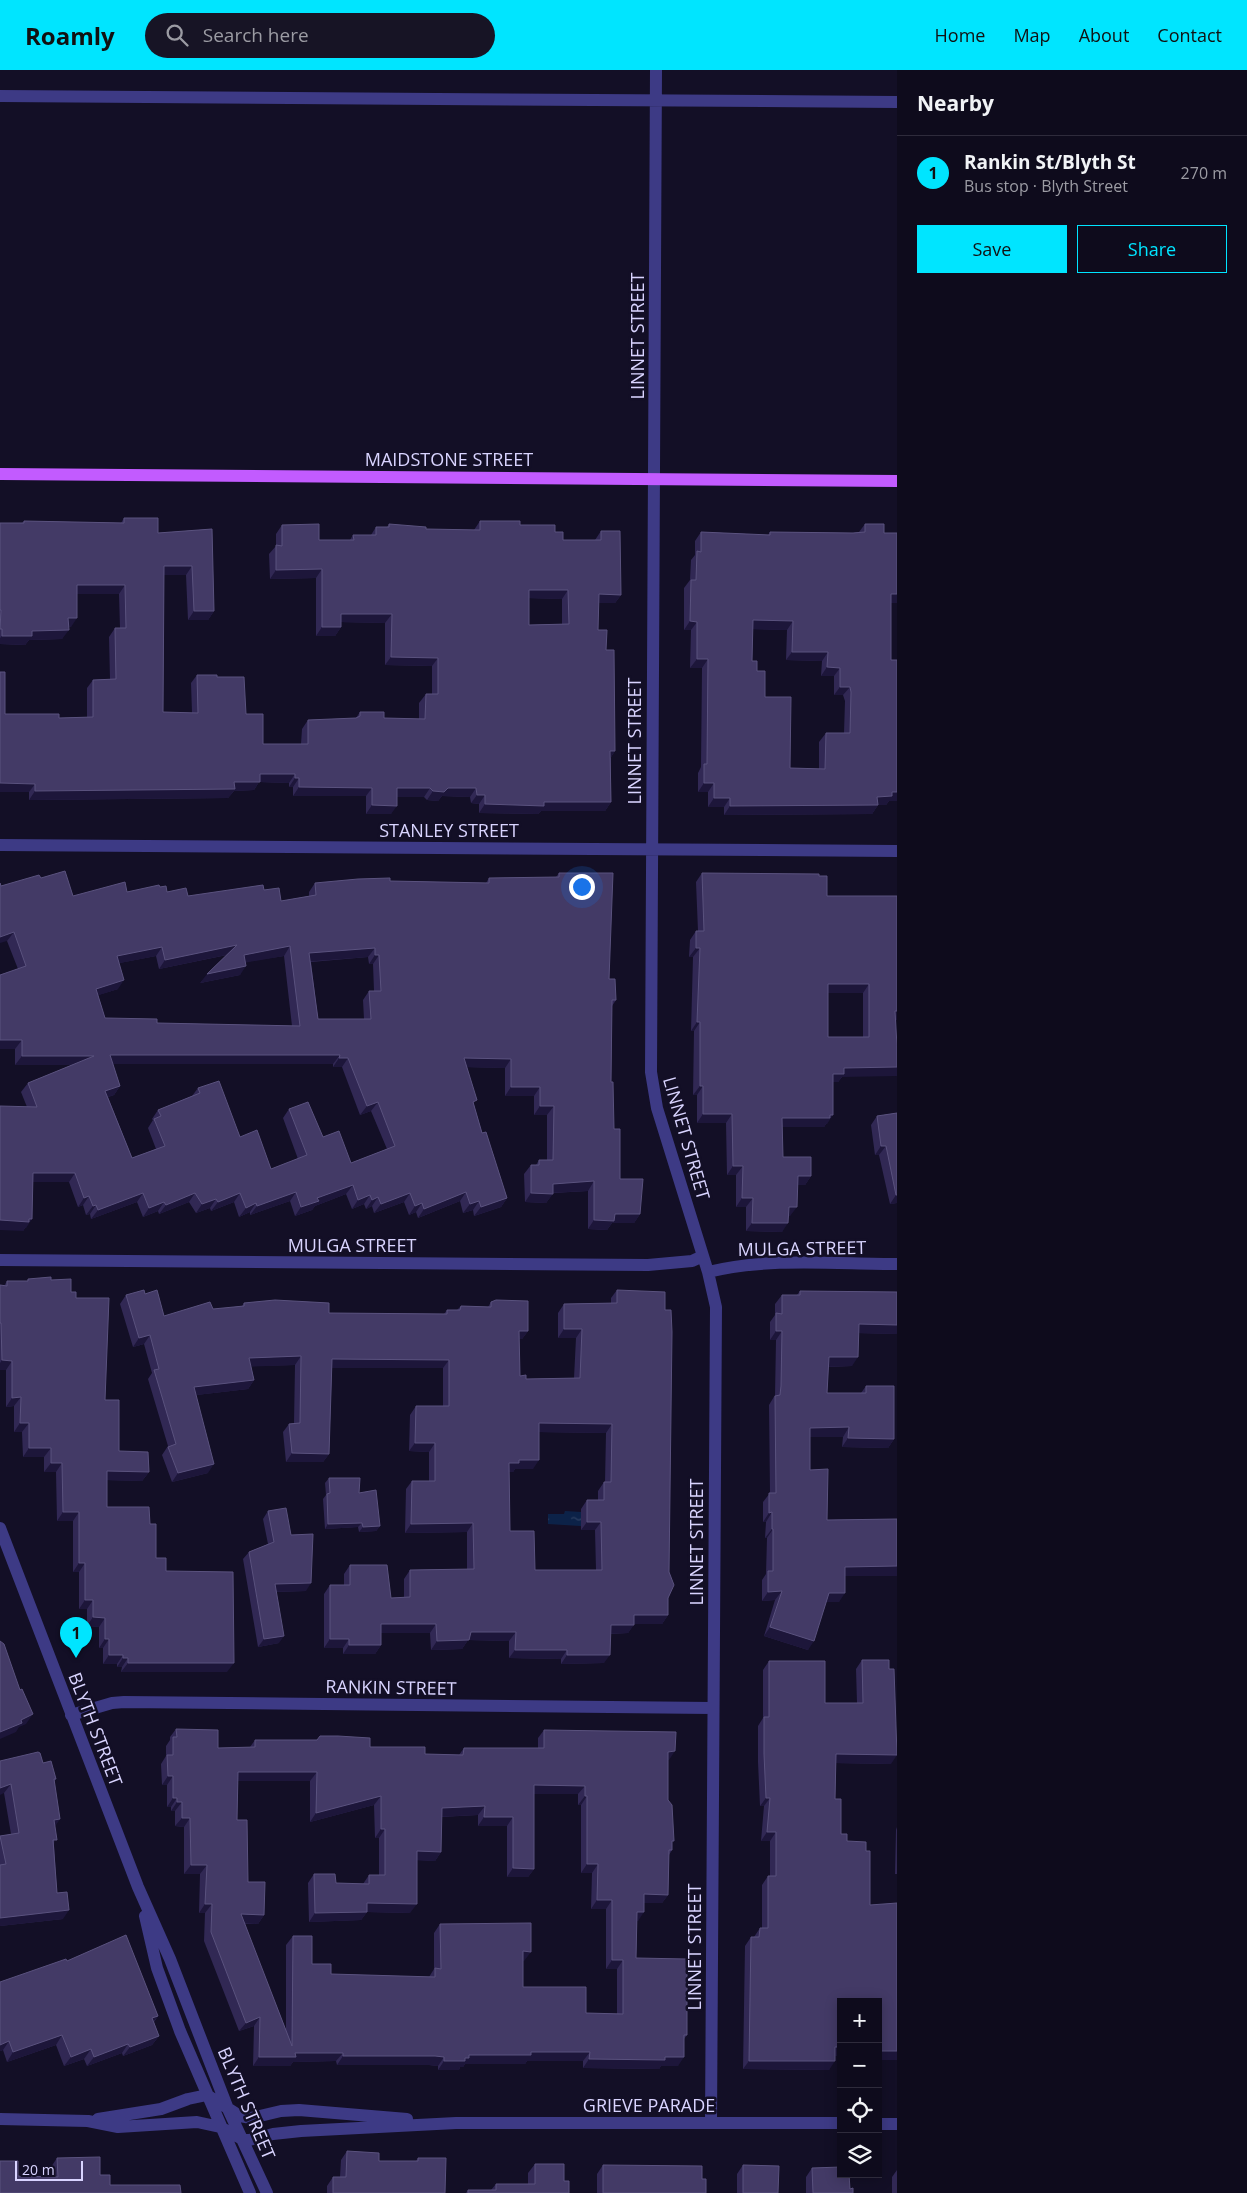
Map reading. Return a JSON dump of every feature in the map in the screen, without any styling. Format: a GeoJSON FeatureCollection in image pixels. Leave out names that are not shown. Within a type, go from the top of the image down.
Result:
{"type":"FeatureCollection","features":[{"type":"Feature","properties":{"kind":"main road","name":"MAIDSTONE STREET"},"geometry":{"type":"LineString","coordinates":[[0,474],[897,480]]}},
{"type":"Feature","properties":{"kind":"street","name":"LINNET STREET"},"geometry":{"type":"LineString","coordinates":[[656,70],[651,849],[652,1081],[657,1108],[708,1272],[716,1307],[712,1708],[711,2123]]}},
{"type":"Feature","properties":{"kind":"street"},"geometry":{"type":"LineString","coordinates":[[0,96],[897,102]]}},
{"type":"Feature","properties":{"kind":"street","name":"STANLEY STREET"},"geometry":{"type":"LineString","coordinates":[[0,845],[897,851]]}},
{"type":"Feature","properties":{"kind":"street","name":"MULGA STREET"},"geometry":{"type":"LineString","coordinates":[[0,1260],[648,1265],[692,1261],[703,1256]]}},
{"type":"Feature","properties":{"kind":"street","name":"MULGA STREET"},"geometry":{"type":"LineString","coordinates":[[708,1272],[729,1266],[762,1263],[897,1264]]}},
{"type":"Feature","properties":{"kind":"street","name":"BLYTH STREET"},"geometry":{"type":"LineString","coordinates":[[0,1528],[138,1887],[170,1959],[228,2109],[267,2193]]}},
{"type":"Feature","properties":{"kind":"street","name":"RANKIN STREET"},"geometry":{"type":"LineString","coordinates":[[71,1715],[112,1703],[124,1702],[712,1708]]}},
{"type":"Feature","properties":{"kind":"street","name":"BLYTH STREET"},"geometry":{"type":"LineString","coordinates":[[138,1887],[157,1968],[207,2096],[250,2193]]}},
{"type":"Feature","properties":{"kind":"street"},"geometry":{"type":"LineString","coordinates":[[88,2121],[161,2109],[188,2099],[207,2096]]}},
{"type":"Feature","properties":{"kind":"street","name":"GRIEVE PARADE"},"geometry":{"type":"LineString","coordinates":[[207,2096],[240,2116],[251,2118],[299,2110],[456,2123]]}},
{"type":"Feature","properties":{"kind":"street"},"geometry":{"type":"LineString","coordinates":[[0,2119],[88,2121],[118,2127],[182,2121],[220,2127],[244,2140]]}},
{"type":"Feature","properties":{"kind":"street","name":"GRIEVE PARADE"},"geometry":{"type":"LineString","coordinates":[[244,2140],[301,2131],[456,2123],[837,2123]]}},
{"type":"Feature","properties":{"kind":"street"},"geometry":{"type":"LineString","coordinates":[[882,2124],[897,2124]]}},
{"type":"Feature","properties":{"kind":"water"},"geometry":{"type":"Polygon","coordinates":[[[565,1511],[581,1512],[581,1526],[548,1524],[548,1514],[564,1514],[565,1511]]]}},
{"type":"Feature","properties":{"kind":"building"},"geometry":{"type":"Polygon","coordinates":[[[124,518],[158,518],[158,533],[212,529],[214,611],[194,611],[192,566],[164,566],[163,712],[198,713],[197,675],[244,677],[246,714],[263,714],[263,744],[308,744],[308,720],[356,718],[360,716],[360,712],[384,712],[384,718],[425,719],[426,694],[438,694],[438,658],[391,657],[392,614],[341,614],[341,627],[322,627],[322,569],[276,570],[276,545],[282,546],[282,525],[319,524],[319,540],[354,540],[353,535],[376,535],[376,527],[389,527],[389,524],[426,527],[426,529],[480,530],[480,521],[520,521],[520,525],[555,525],[555,532],[563,532],[563,540],[601,540],[601,531],[620,531],[621,595],[599,594],[598,630],[607,630],[606,650],[614,650],[615,751],[610,751],[611,802],[544,802],[544,806],[485,804],[485,795],[477,795],[476,788],[448,788],[444,792],[433,791],[430,788],[397,788],[397,806],[372,805],[372,788],[299,787],[299,778],[295,778],[295,774],[260,774],[260,782],[234,782],[235,789],[35,791],[35,784],[0,783],[0,672],[5,672],[5,714],[59,714],[59,718],[93,717],[93,680],[116,679],[115,628],[126,628],[125,585],[77,585],[77,618],[68,618],[69,630],[32,631],[32,636],[2,636],[2,629],[0,629],[0,523],[24,523],[24,521],[124,523],[124,518]],[[529,590],[529,625],[569,624],[568,590],[529,590]]]}},
{"type":"Feature","properties":{"kind":"building"},"geometry":{"type":"Polygon","coordinates":[[[865,524],[884,524],[884,533],[897,533],[897,594],[891,594],[891,660],[897,660],[897,792],[892,792],[892,796],[877,797],[878,805],[730,806],[730,798],[714,798],[714,783],[704,783],[704,764],[707,764],[708,659],[697,659],[697,622],[690,621],[691,580],[696,580],[697,551],[701,552],[701,532],[770,535],[770,532],[865,532],[865,524]],[[753,620],[752,661],[757,661],[757,671],[765,671],[765,697],[791,697],[790,768],[825,769],[826,733],[850,733],[850,687],[840,687],[840,668],[827,667],[828,652],[792,652],[793,621],[753,620]]]}},
{"type":"Feature","properties":{"kind":"building"},"geometry":{"type":"Polygon","coordinates":[[[65,871],[73,896],[125,882],[127,892],[159,885],[160,887],[166,886],[167,892],[186,888],[188,896],[263,885],[264,890],[279,888],[281,901],[316,895],[315,883],[358,879],[390,878],[390,881],[489,883],[489,878],[559,877],[559,873],[613,873],[609,979],[615,979],[616,1000],[612,1000],[611,1082],[613,1082],[614,1129],[620,1129],[620,1179],[643,1179],[640,1214],[615,1214],[614,1221],[594,1220],[594,1181],[553,1184],[553,1194],[531,1193],[531,1165],[539,1165],[539,1160],[553,1160],[554,1106],[540,1106],[540,1087],[511,1087],[511,1059],[464,1058],[477,1100],[473,1102],[482,1133],[486,1132],[507,1198],[481,1207],[479,1201],[470,1204],[466,1192],[424,1209],[422,1203],[415,1206],[410,1193],[381,1204],[378,1197],[372,1200],[370,1195],[358,1200],[353,1185],[317,1198],[319,1201],[301,1207],[296,1192],[257,1206],[256,1203],[246,1208],[240,1193],[218,1202],[216,1199],[202,1204],[195,1193],[166,1205],[164,1202],[149,1208],[143,1193],[98,1210],[96,1205],[93,1206],[89,1196],[84,1198],[75,1173],[33,1173],[32,1219],[29,1219],[29,1222],[0,1220],[0,1106],[37,1107],[28,1083],[94,1056],[22,1056],[22,1040],[0,1040],[0,975],[26,966],[14,932],[0,937],[0,883],[1,886],[39,875],[41,878],[65,871]],[[237,945],[165,960],[162,947],[117,956],[124,980],[96,989],[105,1018],[157,1019],[157,1023],[300,1026],[290,946],[244,955],[246,966],[207,974],[237,945]],[[375,948],[309,953],[318,1019],[371,1019],[369,991],[381,991],[379,955],[375,955],[375,948]],[[110,1055],[120,1086],[105,1091],[132,1158],[165,1146],[154,1119],[161,1116],[158,1110],[200,1093],[198,1088],[219,1081],[240,1137],[257,1130],[271,1169],[307,1155],[289,1109],[308,1102],[323,1137],[339,1131],[351,1163],[395,1146],[378,1102],[367,1106],[348,1058],[339,1058],[340,1055],[110,1055]]]}},
{"type":"Feature","properties":{"kind":"building"},"geometry":{"type":"Polygon","coordinates":[[[702,873],[819,874],[819,876],[827,876],[827,896],[897,896],[897,1011],[895,1011],[897,1067],[844,1068],[844,1074],[833,1074],[833,1115],[830,1115],[830,1118],[782,1118],[783,1157],[811,1157],[811,1176],[798,1176],[797,1207],[789,1207],[788,1223],[752,1223],[753,1198],[742,1198],[743,1166],[733,1166],[732,1114],[703,1114],[703,1086],[700,1086],[700,1022],[697,1022],[700,948],[696,948],[696,931],[704,931],[702,873]],[[828,984],[828,1037],[869,1037],[869,984],[828,984]]]}},
{"type":"Feature","properties":{"kind":"building"},"geometry":{"type":"Polygon","coordinates":[[[897,1113],[896,1195],[886,1146],[881,1146],[877,1116],[897,1113]]]}},
{"type":"Feature","properties":{"kind":"building"},"geometry":{"type":"Polygon","coordinates":[[[51,1277],[51,1280],[71,1279],[71,1292],[76,1292],[76,1298],[109,1298],[105,1400],[119,1400],[119,1451],[148,1452],[149,1472],[107,1471],[107,1507],[149,1507],[150,1524],[156,1524],[156,1558],[166,1558],[166,1571],[233,1572],[234,1663],[128,1663],[128,1658],[123,1658],[123,1655],[109,1655],[109,1639],[105,1639],[105,1618],[93,1617],[93,1600],[85,1600],[85,1563],[79,1563],[79,1512],[63,1512],[62,1463],[51,1463],[51,1448],[29,1448],[29,1423],[20,1423],[21,1397],[12,1398],[12,1361],[2,1360],[0,1285],[7,1286],[7,1281],[28,1281],[28,1279],[51,1277]]]}},
{"type":"Feature","properties":{"kind":"building"},"geometry":{"type":"Polygon","coordinates":[[[144,1290],[145,1294],[157,1290],[164,1316],[210,1302],[213,1309],[275,1300],[329,1303],[329,1313],[447,1314],[447,1310],[460,1310],[461,1306],[491,1307],[491,1302],[496,1300],[528,1301],[528,1331],[519,1331],[520,1376],[526,1375],[526,1379],[580,1378],[582,1329],[564,1329],[564,1304],[617,1303],[617,1290],[665,1292],[665,1310],[671,1310],[672,1332],[669,1572],[674,1585],[668,1598],[668,1615],[634,1615],[634,1625],[611,1625],[610,1655],[567,1655],[567,1650],[515,1650],[516,1632],[471,1632],[469,1640],[437,1641],[436,1624],[381,1624],[381,1645],[349,1645],[349,1639],[330,1639],[330,1585],[350,1585],[350,1565],[387,1565],[391,1598],[410,1597],[410,1570],[474,1569],[473,1523],[411,1524],[412,1481],[435,1481],[435,1443],[415,1443],[416,1406],[449,1406],[449,1360],[332,1359],[329,1454],[292,1453],[289,1424],[300,1423],[301,1356],[249,1358],[254,1380],[194,1387],[214,1464],[178,1473],[168,1447],[176,1444],[154,1370],[159,1369],[150,1335],[139,1338],[126,1295],[144,1290]],[[539,1423],[539,1460],[519,1460],[519,1463],[509,1463],[510,1531],[534,1531],[535,1570],[602,1570],[601,1522],[587,1522],[587,1500],[604,1500],[604,1482],[611,1482],[612,1424],[539,1423]]]}},
{"type":"Feature","properties":{"kind":"building"},"geometry":{"type":"Polygon","coordinates":[[[800,1291],[897,1292],[897,1325],[859,1324],[858,1357],[829,1357],[827,1393],[866,1393],[866,1386],[894,1386],[894,1439],[848,1438],[849,1427],[810,1428],[810,1470],[828,1469],[827,1520],[897,1519],[897,1566],[845,1567],[845,1593],[829,1593],[814,1641],[770,1627],[782,1591],[768,1592],[768,1571],[773,1571],[773,1529],[772,1512],[769,1513],[769,1493],[776,1493],[775,1396],[780,1395],[781,1386],[782,1331],[776,1331],[776,1313],[782,1314],[782,1295],[800,1295],[800,1291]]]}},
{"type":"Feature","properties":{"kind":"building"},"geometry":{"type":"Polygon","coordinates":[[[329,1478],[360,1478],[359,1493],[376,1490],[380,1526],[363,1527],[362,1523],[328,1524],[327,1494],[330,1493],[329,1478]]]}},
{"type":"Feature","properties":{"kind":"building"},"geometry":{"type":"Polygon","coordinates":[[[286,1508],[291,1535],[313,1534],[311,1583],[275,1584],[284,1636],[264,1639],[249,1552],[274,1542],[268,1511],[286,1508]]]}},
{"type":"Feature","properties":{"kind":"building"},"geometry":{"type":"Polygon","coordinates":[[[0,1641],[4,1644],[20,1690],[22,1689],[33,1714],[21,1720],[22,1723],[0,1732],[0,1641]]]}},
{"type":"Feature","properties":{"kind":"building"},"geometry":{"type":"Polygon","coordinates":[[[862,1660],[889,1660],[889,1669],[894,1669],[897,1755],[836,1754],[835,1799],[841,1799],[841,1834],[847,1834],[847,1841],[866,1842],[866,1851],[870,1851],[870,1905],[897,1903],[897,2051],[882,2051],[882,1998],[837,1998],[837,2047],[835,2047],[835,2061],[749,2061],[751,1937],[759,1937],[760,1928],[768,1928],[768,1876],[776,1876],[776,1832],[767,1832],[770,1798],[766,1798],[764,1754],[764,1717],[769,1717],[769,1661],[825,1661],[825,1703],[863,1703],[862,1660]]]}},
{"type":"Feature","properties":{"kind":"building"},"geometry":{"type":"Polygon","coordinates":[[[176,1729],[218,1730],[218,1748],[255,1747],[255,1740],[317,1740],[320,1736],[370,1738],[370,1747],[425,1747],[425,1754],[463,1755],[464,1748],[544,1748],[544,1730],[676,1732],[675,1751],[668,1752],[668,1800],[672,1805],[674,1841],[672,1841],[672,1850],[669,1850],[668,1895],[644,1894],[644,1912],[637,1912],[636,1958],[687,1959],[687,2035],[684,2035],[684,2057],[665,2057],[665,2060],[589,2059],[590,2052],[531,2052],[531,2055],[469,2055],[469,2058],[465,2058],[465,2061],[444,2061],[444,2057],[435,2056],[343,2056],[343,2053],[295,2053],[296,2057],[259,2057],[260,2017],[246,2023],[211,1932],[212,1904],[205,1904],[207,1865],[191,1865],[190,1818],[182,1818],[182,1802],[177,1802],[177,1798],[173,1798],[173,1776],[168,1776],[167,1755],[173,1755],[173,1737],[177,1737],[176,1729]],[[238,1772],[237,1820],[247,1820],[248,1882],[265,1882],[264,1915],[241,1914],[292,2046],[293,1936],[312,1936],[312,1964],[331,1964],[331,1974],[435,1977],[435,1968],[441,1969],[440,1924],[531,1923],[531,1952],[523,1951],[523,1987],[586,1987],[586,2013],[623,2014],[623,1960],[612,1960],[612,1900],[597,1900],[598,1864],[587,1864],[587,1796],[585,1796],[585,1786],[534,1785],[534,1869],[513,1868],[513,1817],[484,1817],[485,1806],[442,1808],[441,1852],[417,1851],[417,1904],[367,1903],[367,1912],[315,1913],[314,1874],[335,1874],[336,1883],[369,1884],[369,1875],[385,1875],[385,1829],[381,1829],[381,1796],[316,1813],[317,1772],[238,1772]]]}},
{"type":"Feature","properties":{"kind":"building"},"geometry":{"type":"Polygon","coordinates":[[[38,1752],[43,1763],[51,1761],[56,1779],[54,1779],[60,1819],[54,1820],[57,1840],[53,1840],[57,1893],[67,1892],[69,1910],[0,1918],[0,1865],[6,1864],[0,1836],[19,1833],[11,1784],[0,1788],[0,1761],[38,1752]]]}},
{"type":"Feature","properties":{"kind":"building"},"geometry":{"type":"Polygon","coordinates":[[[126,1935],[158,2016],[152,2018],[159,2036],[130,2047],[128,2044],[94,2057],[91,2049],[71,2057],[62,2035],[13,2052],[9,2041],[0,2045],[0,1982],[66,1959],[67,1961],[126,1935]]]}},
{"type":"Feature","properties":{"kind":"building"},"geometry":{"type":"Polygon","coordinates":[[[347,2151],[379,2153],[379,2161],[418,2161],[418,2158],[446,2158],[445,2193],[333,2193],[333,2177],[346,2177],[347,2151]]]}},
{"type":"Feature","properties":{"kind":"building"},"geometry":{"type":"Polygon","coordinates":[[[100,2157],[100,2175],[110,2175],[110,2185],[180,2185],[181,2193],[0,2193],[0,2161],[18,2161],[18,2176],[58,2177],[57,2158],[100,2157]]]}},
{"type":"Feature","properties":{"kind":"building"},"geometry":{"type":"Polygon","coordinates":[[[535,2164],[564,2164],[564,2181],[569,2181],[569,2193],[468,2193],[468,2190],[496,2190],[496,2184],[535,2184],[535,2164]]]}},
{"type":"Feature","properties":{"kind":"building"},"geometry":{"type":"Polygon","coordinates":[[[603,2165],[702,2166],[702,2179],[706,2179],[706,2193],[603,2193],[603,2165]]]}},
{"type":"Feature","properties":{"kind":"building"},"geometry":{"type":"Polygon","coordinates":[[[743,2165],[779,2166],[778,2193],[743,2193],[743,2165]]]}},
{"type":"Feature","properties":{"kind":"building"},"geometry":{"type":"Polygon","coordinates":[[[837,2167],[837,2178],[849,2178],[850,2189],[853,2188],[853,2193],[813,2193],[812,2168],[837,2167]]]}},
{"type":"Feature","properties":{"kind":"place","name":"Rankin St/Blyth St"},"geometry":{"type":"Point","coordinates":[76,1658]}}]}
